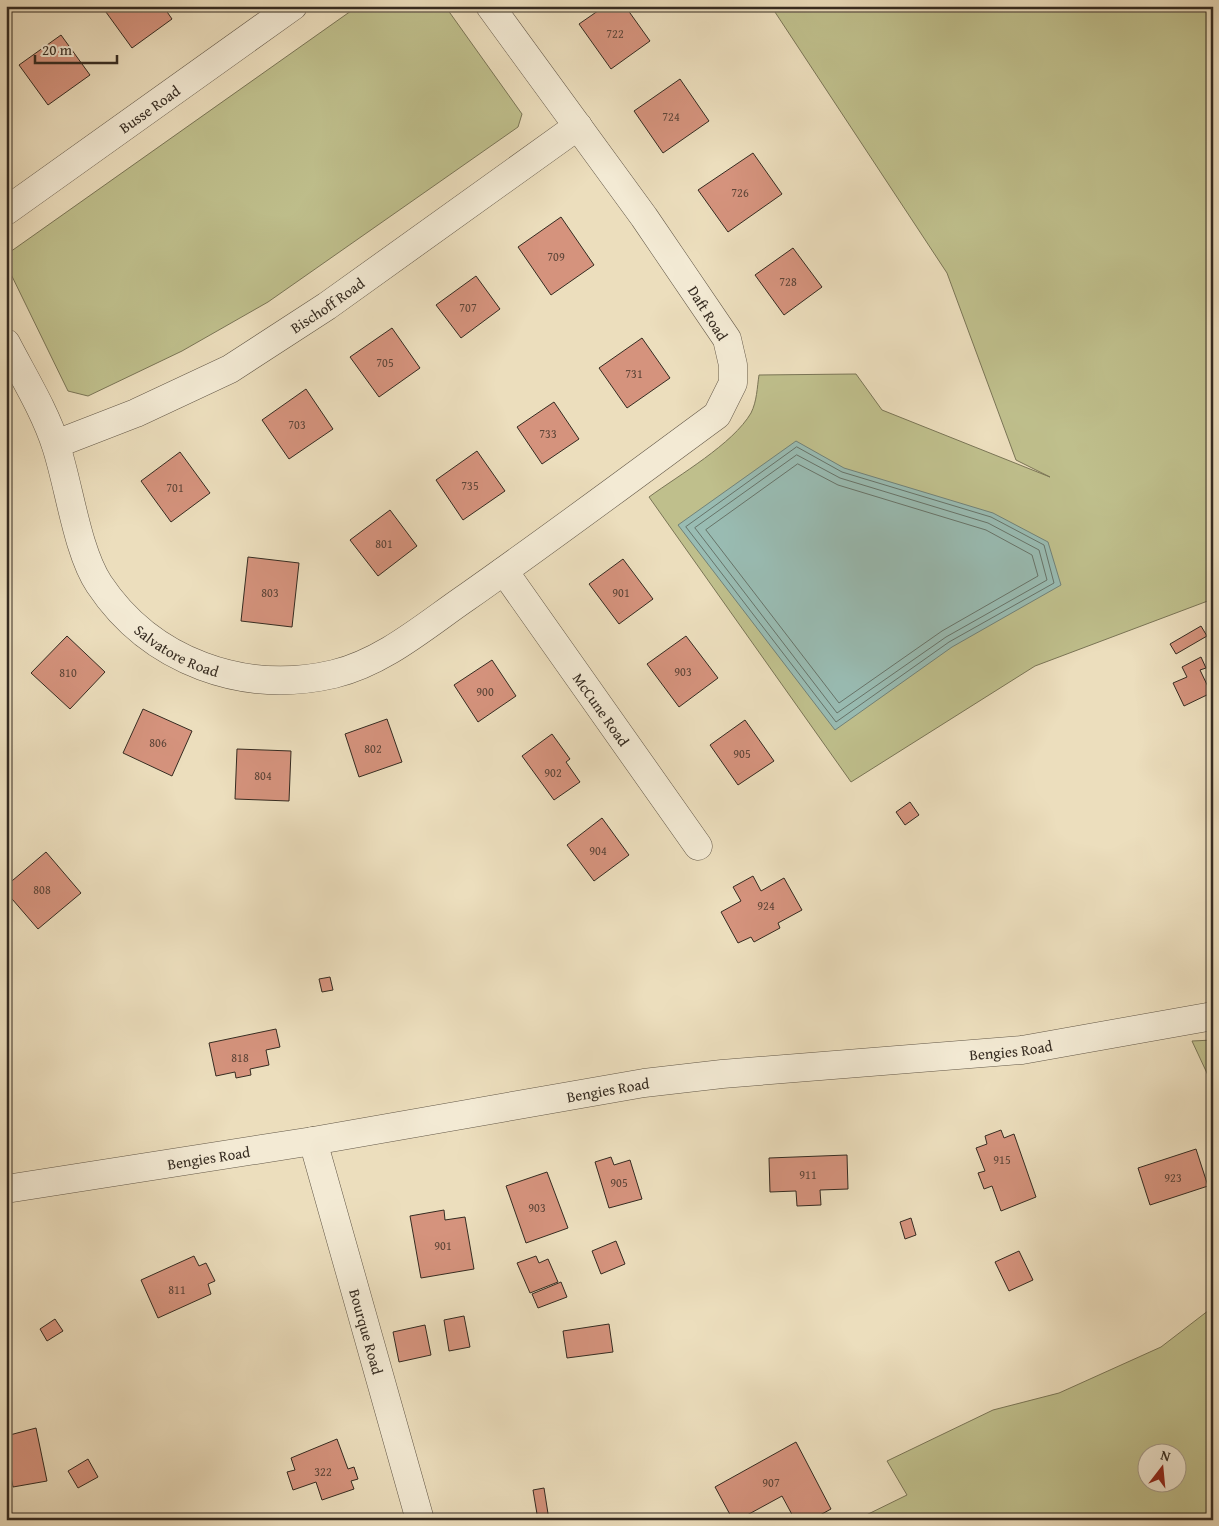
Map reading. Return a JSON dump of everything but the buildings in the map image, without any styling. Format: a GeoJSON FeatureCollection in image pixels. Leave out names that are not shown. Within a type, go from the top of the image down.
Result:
{"type":"FeatureCollection","features":[{"type":"Feature","properties":{"kind":"street","name":"Busse Road"},"geometry":{"type":"LineString","coordinates":[[6,211],[293,6]]}},
{"type":"Feature","properties":{"kind":"street","name":"Daft Road"},"geometry":{"type":"LineString","coordinates":[[490,6],[644,217],[727,339],[733,365],[733,383],[717,415],[504,571]]}},
{"type":"Feature","properties":{"kind":"street","name":"Bischoff Road"},"geometry":{"type":"LineString","coordinates":[[56,444],[136,413],[230,370],[327,306],[578,126]]}},
{"type":"Feature","properties":{"kind":"street","name":"Salvatore Road"},"geometry":{"type":"LineString","coordinates":[[6,343],[56,444],[83,546],[97,582],[122,614],[157,644],[201,668],[248,679],[294,680],[335,674],[391,650],[504,571]]}},
{"type":"Feature","properties":{"kind":"street","name":"McCune Road"},"geometry":{"type":"LineString","coordinates":[[504,571],[698,846]]}},
{"type":"Feature","properties":{"kind":"street","name":"Bengies Road"},"geometry":{"type":"LineString","coordinates":[[6,1189],[313,1141],[644,1084],[722,1074],[1022,1050],[1213,1016]]}},
{"type":"Feature","properties":{"kind":"street","name":"Bourque Road"},"geometry":{"type":"LineString","coordinates":[[313,1141],[420,1520]]}},
{"type":"Feature","properties":{"kind":"green space"},"geometry":{"type":"Polygon","coordinates":[[[358,6],[445,6],[522,114],[518,127],[268,302],[182,351],[88,396],[68,391],[6,264],[10,252],[358,6]]]}},
{"type":"Feature","properties":{"kind":"green space"},"geometry":{"type":"Polygon","coordinates":[[[771,6],[1213,6],[1213,599],[1035,666],[851,782],[649,497],[719,447],[743,425],[753,408],[759,375],[856,374],[882,410],[1050,477],[1016,460],[947,273],[771,6]]]}},
{"type":"Feature","properties":{"kind":"green space"},"geometry":{"type":"Polygon","coordinates":[[[1213,1040],[1213,1086],[1192,1041],[1213,1040]]]}},
{"type":"Feature","properties":{"kind":"green space"},"geometry":{"type":"Polygon","coordinates":[[[1213,1307],[1213,1520],[856,1520],[907,1495],[887,1461],[993,1410],[1059,1393],[1161,1347],[1213,1307]]]}},
{"type":"Feature","properties":{"kind":"water"},"geometry":{"type":"Polygon","coordinates":[[[796,441],[844,468],[993,513],[1048,542],[1061,585],[952,647],[835,730],[678,525],[796,441]]]}}]}
